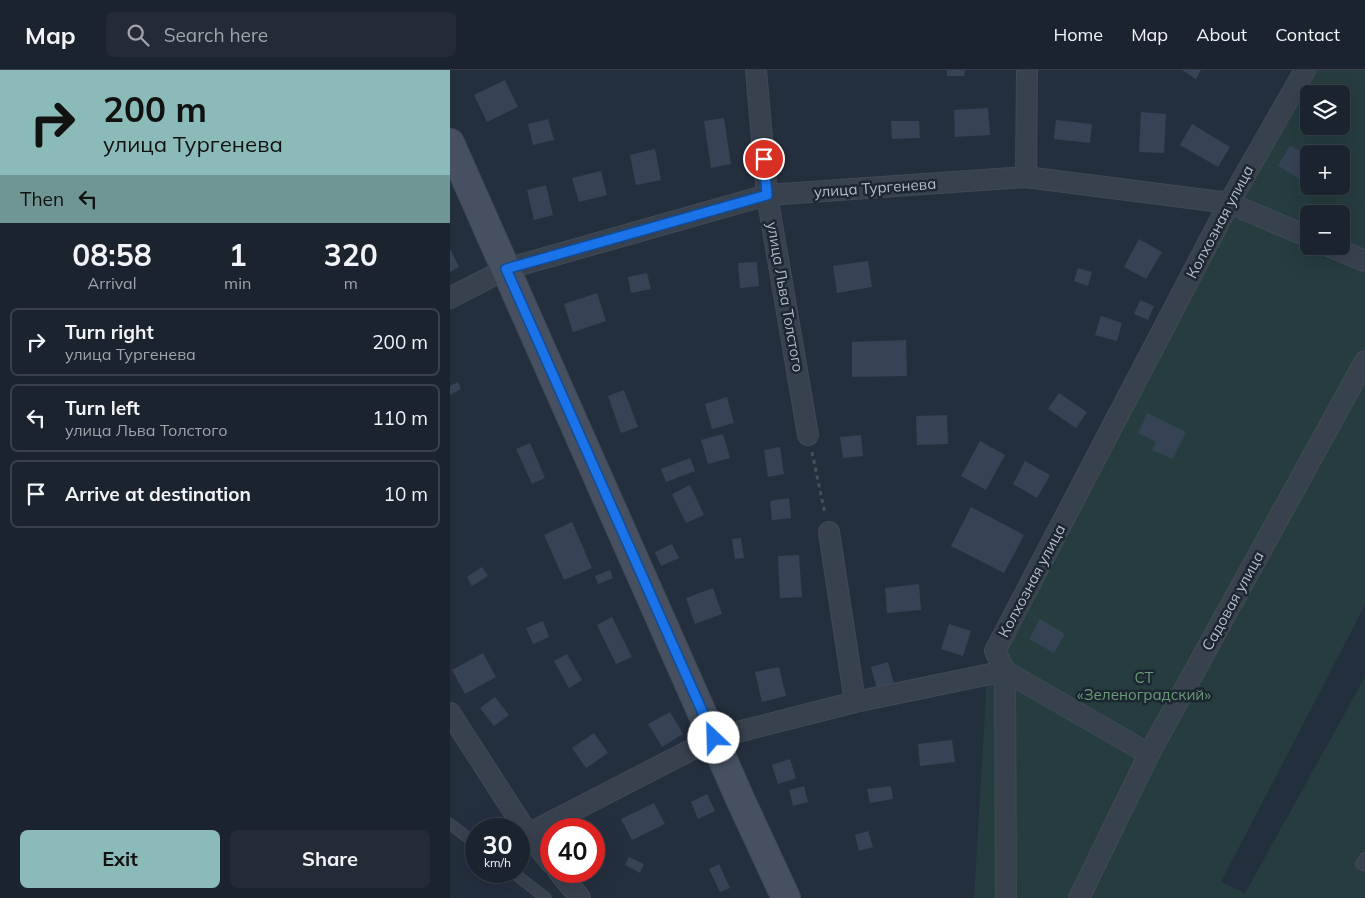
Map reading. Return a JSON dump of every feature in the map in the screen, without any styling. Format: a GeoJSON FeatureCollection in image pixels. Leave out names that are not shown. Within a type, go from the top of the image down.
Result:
{"type":"FeatureCollection","features":[{"type":"Feature","properties":{"kind":"street","name":"улица Льва Толстого"},"geometry":{"type":"LineString","coordinates":[[756,70],[767,195],[808,434]]}},
{"type":"Feature","properties":{"kind":"street"},"geometry":{"type":"LineString","coordinates":[[1026,177],[1027,70]]}},
{"type":"Feature","properties":{"kind":"street","name":"Колхозная улица"},"geometry":{"type":"LineString","coordinates":[[1004,671],[995,651],[1229,203],[1306,70]]}},
{"type":"Feature","properties":{"kind":"street"},"geometry":{"type":"LineString","coordinates":[[450,143],[741,801],[786,898]]}},
{"type":"Feature","properties":{"kind":"street","name":"улица Тургенева"},"geometry":{"type":"LineString","coordinates":[[450,298],[506,269],[767,195],[1026,177],[1229,203],[1300,234]]}},
{"type":"Feature","properties":{"kind":"street"},"geometry":{"type":"LineString","coordinates":[[1349,255],[1365,262]]}},
{"type":"Feature","properties":{"kind":"street","name":"Садовая улица"},"geometry":{"type":"LineString","coordinates":[[1079,898],[1149,754],[1365,361]]}},
{"type":"Feature","properties":{"kind":"street"},"geometry":{"type":"LineString","coordinates":[[829,532],[855,702]]}},
{"type":"Feature","properties":{"kind":"street"},"geometry":{"type":"LineString","coordinates":[[1004,671],[1006,898]]}},
{"type":"Feature","properties":{"kind":"street"},"geometry":{"type":"LineString","coordinates":[[530,833],[714,738],[855,702],[1004,671],[1149,754]]}},
{"type":"Feature","properties":{"kind":"street"},"geometry":{"type":"LineString","coordinates":[[450,713],[518,818]]}},
{"type":"Feature","properties":{"kind":"street"},"geometry":{"type":"LineString","coordinates":[[530,836],[540,849]]}},
{"type":"Feature","properties":{"kind":"street"},"geometry":{"type":"LineString","coordinates":[[568,883],[580,898]]}},
{"type":"Feature","properties":{"kind":"lane"},"geometry":{"type":"LineString","coordinates":[[450,824],[465,836]]}},
{"type":"Feature","properties":{"kind":"lane"},"geometry":{"type":"LineString","coordinates":[[1365,858],[1361,864],[1365,866]]}},
{"type":"Feature","properties":{"kind":"lane"},"geometry":{"type":"LineString","coordinates":[[527,883],[546,898]]}},
{"type":"Feature","properties":{"kind":"path"},"geometry":{"type":"LineString","coordinates":[[808,434],[829,532]]}},
{"type":"Feature","properties":{"kind":"green space","name":"СТ «Зеленоградский»"},"geometry":{"type":"Polygon","coordinates":[[[1299,70],[1365,70],[1365,605],[1221,882],[1245,893],[1365,677],[1365,898],[974,898],[989,643],[1299,70]]]}},
{"type":"Feature","properties":{"kind":"building"},"geometry":{"type":"Polygon","coordinates":[[[947,70],[965,70],[964,76],[947,76],[947,70]]]}},
{"type":"Feature","properties":{"kind":"building"},"geometry":{"type":"Polygon","coordinates":[[[1182,70],[1201,70],[1196,79],[1182,70]]]}},
{"type":"Feature","properties":{"kind":"building"},"geometry":{"type":"Polygon","coordinates":[[[505,80],[518,107],[487,122],[474,95],[505,80]]]}},
{"type":"Feature","properties":{"kind":"building"},"geometry":{"type":"Polygon","coordinates":[[[988,108],[990,135],[955,137],[954,110],[988,108]]]}},
{"type":"Feature","properties":{"kind":"building"},"geometry":{"type":"Polygon","coordinates":[[[1141,112],[1166,114],[1164,153],[1139,152],[1141,112]]]}},
{"type":"Feature","properties":{"kind":"building"},"geometry":{"type":"Polygon","coordinates":[[[724,118],[731,164],[711,168],[704,121],[724,118]]]}},
{"type":"Feature","properties":{"kind":"building"},"geometry":{"type":"Polygon","coordinates":[[[548,119],[554,140],[533,145],[528,124],[548,119]]]}},
{"type":"Feature","properties":{"kind":"building"},"geometry":{"type":"Polygon","coordinates":[[[1056,120],[1092,124],[1090,143],[1054,139],[1056,120]]]}},
{"type":"Feature","properties":{"kind":"building"},"geometry":{"type":"Polygon","coordinates":[[[891,121],[919,121],[920,138],[892,139],[891,121]]]}},
{"type":"Feature","properties":{"kind":"building"},"geometry":{"type":"Polygon","coordinates":[[[1192,124],[1230,147],[1218,167],[1180,145],[1192,124]]]}},
{"type":"Feature","properties":{"kind":"building"},"geometry":{"type":"Polygon","coordinates":[[[1290,145],[1300,151],[1300,179],[1278,166],[1290,145]]]}},
{"type":"Feature","properties":{"kind":"building"},"geometry":{"type":"Polygon","coordinates":[[[655,149],[661,180],[636,185],[630,155],[655,149]]]}},
{"type":"Feature","properties":{"kind":"building"},"geometry":{"type":"Polygon","coordinates":[[[601,171],[607,195],[579,202],[572,178],[601,171]]]}},
{"type":"Feature","properties":{"kind":"building"},"geometry":{"type":"Polygon","coordinates":[[[546,185],[553,215],[534,220],[527,190],[546,185]]]}},
{"type":"Feature","properties":{"kind":"building"},"geometry":{"type":"Polygon","coordinates":[[[1139,239],[1162,252],[1146,279],[1124,267],[1139,239]]]}},
{"type":"Feature","properties":{"kind":"building"},"geometry":{"type":"Polygon","coordinates":[[[450,249],[459,267],[450,272],[450,249]]]}},
{"type":"Feature","properties":{"kind":"building"},"geometry":{"type":"Polygon","coordinates":[[[868,261],[872,287],[837,293],[833,266],[868,261]]]}},
{"type":"Feature","properties":{"kind":"building"},"geometry":{"type":"Polygon","coordinates":[[[757,262],[759,286],[740,288],[738,263],[757,262]]]}},
{"type":"Feature","properties":{"kind":"building"},"geometry":{"type":"Polygon","coordinates":[[[1078,268],[1092,272],[1088,286],[1074,281],[1078,268]]]}},
{"type":"Feature","properties":{"kind":"building"},"geometry":{"type":"Polygon","coordinates":[[[647,273],[651,289],[631,293],[628,277],[647,273]]]}},
{"type":"Feature","properties":{"kind":"building"},"geometry":{"type":"Polygon","coordinates":[[[597,293],[606,321],[573,332],[564,304],[597,293]]]}},
{"type":"Feature","properties":{"kind":"building"},"geometry":{"type":"Polygon","coordinates":[[[1140,300],[1154,306],[1148,320],[1134,314],[1140,300]]]}},
{"type":"Feature","properties":{"kind":"building"},"geometry":{"type":"Polygon","coordinates":[[[1101,316],[1122,323],[1117,341],[1095,335],[1101,316]]]}},
{"type":"Feature","properties":{"kind":"building"},"geometry":{"type":"Polygon","coordinates":[[[906,340],[907,376],[852,377],[852,342],[906,340]]]}},
{"type":"Feature","properties":{"kind":"building"},"geometry":{"type":"Polygon","coordinates":[[[458,382],[461,389],[450,395],[450,386],[458,382]]]}},
{"type":"Feature","properties":{"kind":"building"},"geometry":{"type":"Polygon","coordinates":[[[624,390],[638,427],[621,433],[608,396],[624,390]]]}},
{"type":"Feature","properties":{"kind":"building"},"geometry":{"type":"Polygon","coordinates":[[[1059,393],[1087,412],[1076,428],[1048,409],[1059,393]]]}},
{"type":"Feature","properties":{"kind":"building"},"geometry":{"type":"Polygon","coordinates":[[[727,397],[734,423],[712,429],[705,404],[727,397]]]}},
{"type":"Feature","properties":{"kind":"building"},"geometry":{"type":"Polygon","coordinates":[[[1147,413],[1186,432],[1173,459],[1152,450],[1156,442],[1138,433],[1147,413]]]}},
{"type":"Feature","properties":{"kind":"building"},"geometry":{"type":"Polygon","coordinates":[[[947,415],[948,444],[917,445],[916,416],[947,415]]]}},
{"type":"Feature","properties":{"kind":"building"},"geometry":{"type":"Polygon","coordinates":[[[723,434],[730,458],[708,464],[701,440],[723,434]]]}},
{"type":"Feature","properties":{"kind":"building"},"geometry":{"type":"Polygon","coordinates":[[[861,435],[863,456],[843,458],[840,437],[861,435]]]}},
{"type":"Feature","properties":{"kind":"building"},"geometry":{"type":"Polygon","coordinates":[[[980,441],[1005,455],[986,490],[961,476],[980,441]]]}},
{"type":"Feature","properties":{"kind":"building"},"geometry":{"type":"Polygon","coordinates":[[[530,443],[545,478],[532,484],[516,449],[530,443]]]}},
{"type":"Feature","properties":{"kind":"building"},"geometry":{"type":"Polygon","coordinates":[[[780,447],[784,474],[768,477],[764,450],[780,447]]]}},
{"type":"Feature","properties":{"kind":"building"},"geometry":{"type":"Polygon","coordinates":[[[690,458],[695,471],[666,482],[661,469],[690,458]]]}},
{"type":"Feature","properties":{"kind":"building"},"geometry":{"type":"Polygon","coordinates":[[[1025,461],[1050,475],[1037,498],[1013,484],[1025,461]]]}},
{"type":"Feature","properties":{"kind":"building"},"geometry":{"type":"Polygon","coordinates":[[[690,485],[704,515],[686,523],[672,494],[690,485]]]}},
{"type":"Feature","properties":{"kind":"building"},"geometry":{"type":"Polygon","coordinates":[[[789,498],[791,518],[772,520],[770,501],[789,498]]]}},
{"type":"Feature","properties":{"kind":"building"},"geometry":{"type":"Polygon","coordinates":[[[971,507],[1024,535],[1004,573],[951,546],[971,507]]]}},
{"type":"Feature","properties":{"kind":"building"},"geometry":{"type":"Polygon","coordinates":[[[572,522],[592,568],[564,580],[544,535],[572,522]]]}},
{"type":"Feature","properties":{"kind":"building"},"geometry":{"type":"Polygon","coordinates":[[[741,538],[744,558],[735,559],[732,539],[741,538]]]}},
{"type":"Feature","properties":{"kind":"building"},"geometry":{"type":"Polygon","coordinates":[[[672,544],[679,558],[661,566],[655,552],[672,544]]]}},
{"type":"Feature","properties":{"kind":"building"},"geometry":{"type":"Polygon","coordinates":[[[799,555],[802,597],[780,598],[778,556],[799,555]]]}},
{"type":"Feature","properties":{"kind":"building"},"geometry":{"type":"Polygon","coordinates":[[[482,567],[488,576],[472,586],[467,577],[482,567]]]}},
{"type":"Feature","properties":{"kind":"building"},"geometry":{"type":"Polygon","coordinates":[[[610,570],[613,578],[598,584],[595,576],[610,570]]]}},
{"type":"Feature","properties":{"kind":"building"},"geometry":{"type":"Polygon","coordinates":[[[919,584],[921,610],[887,613],[885,588],[919,584]]]}},
{"type":"Feature","properties":{"kind":"building"},"geometry":{"type":"Polygon","coordinates":[[[713,588],[722,614],[695,624],[686,598],[713,588]]]}},
{"type":"Feature","properties":{"kind":"building"},"geometry":{"type":"Polygon","coordinates":[[[612,617],[632,657],[616,664],[597,625],[612,617]]]}},
{"type":"Feature","properties":{"kind":"building"},"geometry":{"type":"Polygon","coordinates":[[[1040,619],[1065,634],[1054,653],[1029,639],[1040,619]]]}},
{"type":"Feature","properties":{"kind":"building"},"geometry":{"type":"Polygon","coordinates":[[[543,621],[549,637],[533,644],[526,628],[543,621]]]}},
{"type":"Feature","properties":{"kind":"building"},"geometry":{"type":"Polygon","coordinates":[[[949,624],[971,631],[963,656],[941,649],[949,624]]]}},
{"type":"Feature","properties":{"kind":"building"},"geometry":{"type":"Polygon","coordinates":[[[483,653],[496,677],[465,694],[452,670],[483,653]]]}},
{"type":"Feature","properties":{"kind":"building"},"geometry":{"type":"Polygon","coordinates":[[[567,654],[582,680],[569,688],[554,661],[567,654]]]}},
{"type":"Feature","properties":{"kind":"building"},"geometry":{"type":"Polygon","coordinates":[[[888,662],[894,684],[877,689],[871,667],[888,662]]]}},
{"type":"Feature","properties":{"kind":"building"},"geometry":{"type":"Polygon","coordinates":[[[779,667],[786,696],[762,702],[755,672],[779,667]]]}},
{"type":"Feature","properties":{"kind":"building"},"geometry":{"type":"Polygon","coordinates":[[[495,697],[509,715],[494,726],[480,708],[495,697]]]}},
{"type":"Feature","properties":{"kind":"building"},"geometry":{"type":"Polygon","coordinates":[[[670,712],[683,734],[662,747],[648,724],[670,712]]]}},
{"type":"Feature","properties":{"kind":"building"},"geometry":{"type":"Polygon","coordinates":[[[594,733],[608,753],[586,768],[572,748],[594,733]]]}},
{"type":"Feature","properties":{"kind":"building"},"geometry":{"type":"Polygon","coordinates":[[[952,740],[955,762],[920,766],[918,744],[952,740]]]}},
{"type":"Feature","properties":{"kind":"building"},"geometry":{"type":"Polygon","coordinates":[[[790,759],[796,778],[778,784],[772,765],[790,759]]]}},
{"type":"Feature","properties":{"kind":"building"},"geometry":{"type":"Polygon","coordinates":[[[804,786],[808,802],[793,806],[789,790],[804,786]]]}},
{"type":"Feature","properties":{"kind":"building"},"geometry":{"type":"Polygon","coordinates":[[[891,786],[893,799],[870,803],[867,789],[891,786]]]}},
{"type":"Feature","properties":{"kind":"building"},"geometry":{"type":"Polygon","coordinates":[[[707,794],[715,811],[698,819],[691,802],[707,794]]]}},
{"type":"Feature","properties":{"kind":"building"},"geometry":{"type":"Polygon","coordinates":[[[654,803],[665,824],[632,840],[621,819],[654,803]]]}},
{"type":"Feature","properties":{"kind":"building"},"geometry":{"type":"Polygon","coordinates":[[[868,831],[873,847],[859,851],[855,835],[868,831]]]}},
{"type":"Feature","properties":{"kind":"building"},"geometry":{"type":"Polygon","coordinates":[[[629,857],[644,864],[640,873],[625,865],[629,857]]]}},
{"type":"Feature","properties":{"kind":"building"},"geometry":{"type":"Polygon","coordinates":[[[719,864],[730,888],[720,892],[709,869],[719,864]]]}},
{"type":"Feature","properties":{"kind":"route"},"geometry":{"type":"LineString","coordinates":[[714,738],[506,269],[767,195],[764,159]]}}]}
